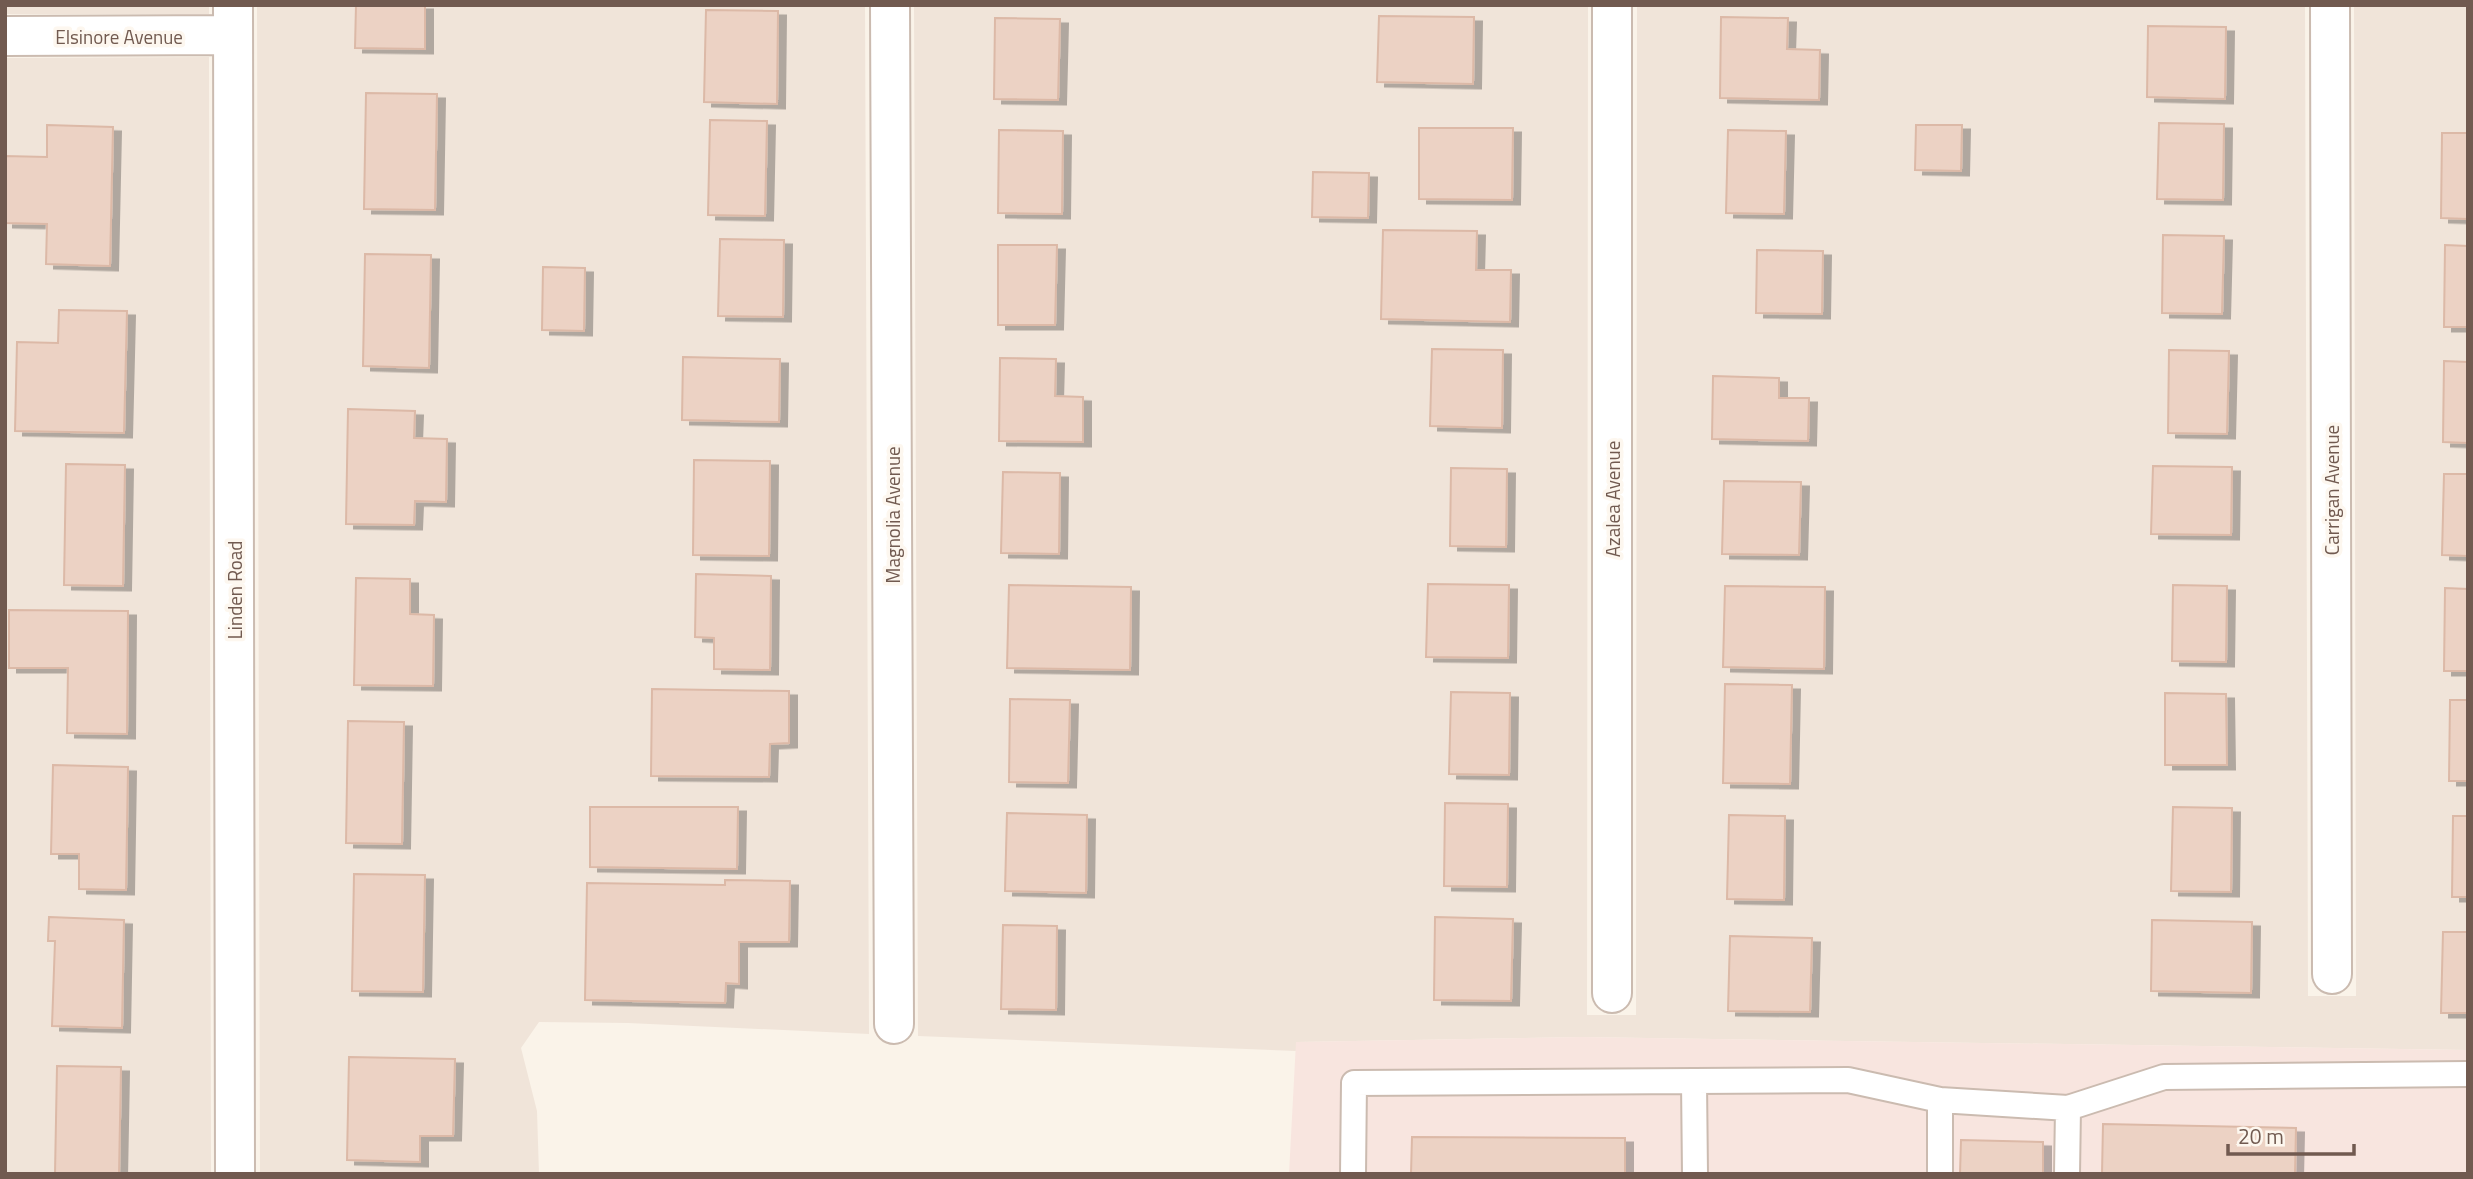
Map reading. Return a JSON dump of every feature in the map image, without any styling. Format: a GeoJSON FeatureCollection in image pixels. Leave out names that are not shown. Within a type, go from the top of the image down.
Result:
{"type":"FeatureCollection","features":[{"type":"Feature","properties":{"kind":"street","name":"Magnolia Avenue"},"geometry":{"type":"LineString","coordinates":[[890,5],[894,1024]]}},
{"type":"Feature","properties":{"kind":"street","name":"Azalea Avenue"},"geometry":{"type":"LineString","coordinates":[[1612,5],[1612,993]]}},
{"type":"Feature","properties":{"kind":"street","name":"Carrigan Avenue"},"geometry":{"type":"LineString","coordinates":[[2330,5],[2332,974]]}},
{"type":"Feature","properties":{"kind":"street","name":"Elsinore Avenue"},"geometry":{"type":"LineString","coordinates":[[5,36],[233,20]]}},
{"type":"Feature","properties":{"kind":"street","name":"Linden Road"},"geometry":{"type":"LineString","coordinates":[[233,20],[235,1174]]}},
{"type":"Feature","properties":{"kind":"lane"},"geometry":{"type":"LineString","coordinates":[[1353,1174],[1354,1083],[1848,1080],[1940,1100],[2068,1108],[2164,1077],[2468,1074]]}},
{"type":"Feature","properties":{"kind":"lane"},"geometry":{"type":"LineString","coordinates":[[1694,1082],[1695,1174]]}},
{"type":"Feature","properties":{"kind":"lane"},"geometry":{"type":"LineString","coordinates":[[1940,1100],[1940,1174]]}},
{"type":"Feature","properties":{"kind":"lane"},"geometry":{"type":"LineString","coordinates":[[2067,1174],[2068,1108]]}},
{"type":"Feature","properties":{"kind":"shaded area"},"geometry":{"type":"Polygon","coordinates":[[[5,5],[209,5],[209,14],[5,14],[5,5]]]}},
{"type":"Feature","properties":{"kind":"shaded area"},"geometry":{"type":"Polygon","coordinates":[[[257,5],[865,5],[869,1034],[628,1023],[539,1022],[521,1048],[537,1111],[539,1174],[260,1174],[257,5]]]}},
{"type":"Feature","properties":{"kind":"shaded area"},"geometry":{"type":"Polygon","coordinates":[[[914,5],[1588,5],[1587,1015],[1636,1015],[1637,5],[2305,5],[2308,996],[2356,996],[2354,5],[2468,5],[2468,1050],[1581,1037],[1297,1042],[1296,1051],[918,1036],[914,5]]]}},
{"type":"Feature","properties":{"kind":"shaded area"},"geometry":{"type":"Polygon","coordinates":[[[209,57],[211,1174],[5,1174],[5,58],[209,57]]]}},
{"type":"Feature","properties":{"kind":"shaded area"},"geometry":{"type":"Polygon","coordinates":[[[1581,1037],[2468,1050],[2468,1174],[1289,1174],[1296,1042],[1581,1037]]]}},
{"type":"Feature","properties":{"kind":"building"},"geometry":{"type":"Polygon","coordinates":[[[356,5],[425,5],[425,49],[355,48],[356,5]]]}},
{"type":"Feature","properties":{"kind":"building"},"geometry":{"type":"Polygon","coordinates":[[[706,10],[778,11],[777,104],[704,102],[706,10]]]}},
{"type":"Feature","properties":{"kind":"building"},"geometry":{"type":"Polygon","coordinates":[[[1379,16],[1474,17],[1473,84],[1377,82],[1379,16]]]}},
{"type":"Feature","properties":{"kind":"building"},"geometry":{"type":"Polygon","coordinates":[[[1721,17],[1788,18],[1787,49],[1820,50],[1819,100],[1720,98],[1721,17]]]}},
{"type":"Feature","properties":{"kind":"building"},"geometry":{"type":"Polygon","coordinates":[[[995,18],[1060,19],[1058,100],[994,99],[995,18]]]}},
{"type":"Feature","properties":{"kind":"building"},"geometry":{"type":"Polygon","coordinates":[[[2148,26],[2226,27],[2225,99],[2147,97],[2148,26]]]}},
{"type":"Feature","properties":{"kind":"building"},"geometry":{"type":"Polygon","coordinates":[[[366,93],[437,94],[435,210],[364,209],[366,93]]]}},
{"type":"Feature","properties":{"kind":"building"},"geometry":{"type":"Polygon","coordinates":[[[710,120],[767,121],[765,216],[708,215],[710,120]]]}},
{"type":"Feature","properties":{"kind":"building"},"geometry":{"type":"Polygon","coordinates":[[[2159,123],[2224,124],[2223,200],[2157,199],[2159,123]]]}},
{"type":"Feature","properties":{"kind":"building"},"geometry":{"type":"Polygon","coordinates":[[[47,125],[113,127],[110,266],[46,264],[47,224],[5,223],[5,156],[47,157],[47,125]]]}},
{"type":"Feature","properties":{"kind":"building"},"geometry":{"type":"Polygon","coordinates":[[[1916,125],[1962,125],[1961,171],[1915,170],[1916,125]]]}},
{"type":"Feature","properties":{"kind":"building"},"geometry":{"type":"Polygon","coordinates":[[[1419,128],[1513,128],[1512,200],[1419,199],[1419,128]]]}},
{"type":"Feature","properties":{"kind":"building"},"geometry":{"type":"Polygon","coordinates":[[[999,130],[1063,131],[1062,214],[998,213],[999,130]]]}},
{"type":"Feature","properties":{"kind":"building"},"geometry":{"type":"Polygon","coordinates":[[[1728,130],[1786,131],[1784,214],[1726,213],[1728,130]]]}},
{"type":"Feature","properties":{"kind":"building"},"geometry":{"type":"Polygon","coordinates":[[[2442,133],[2468,133],[2468,219],[2441,218],[2442,133]]]}},
{"type":"Feature","properties":{"kind":"building"},"geometry":{"type":"Polygon","coordinates":[[[1313,172],[1369,173],[1368,218],[1312,217],[1313,172]]]}},
{"type":"Feature","properties":{"kind":"building"},"geometry":{"type":"Polygon","coordinates":[[[1383,230],[1477,231],[1476,270],[1511,270],[1510,322],[1381,319],[1383,230]]]}},
{"type":"Feature","properties":{"kind":"building"},"geometry":{"type":"Polygon","coordinates":[[[2163,235],[2224,236],[2222,314],[2162,313],[2163,235]]]}},
{"type":"Feature","properties":{"kind":"building"},"geometry":{"type":"Polygon","coordinates":[[[720,239],[784,240],[783,317],[718,316],[720,239]]]}},
{"type":"Feature","properties":{"kind":"building"},"geometry":{"type":"Polygon","coordinates":[[[998,245],[1057,245],[1055,325],[998,325],[998,245]]]}},
{"type":"Feature","properties":{"kind":"building"},"geometry":{"type":"Polygon","coordinates":[[[2445,245],[2468,246],[2468,327],[2444,327],[2445,245]]]}},
{"type":"Feature","properties":{"kind":"building"},"geometry":{"type":"Polygon","coordinates":[[[1757,250],[1823,251],[1822,314],[1756,313],[1757,250]]]}},
{"type":"Feature","properties":{"kind":"building"},"geometry":{"type":"Polygon","coordinates":[[[365,254],[431,255],[429,368],[363,366],[365,254]]]}},
{"type":"Feature","properties":{"kind":"building"},"geometry":{"type":"Polygon","coordinates":[[[543,267],[585,268],[584,331],[542,330],[543,267]]]}},
{"type":"Feature","properties":{"kind":"building"},"geometry":{"type":"Polygon","coordinates":[[[59,310],[127,311],[124,433],[15,431],[17,342],[58,343],[59,310]]]}},
{"type":"Feature","properties":{"kind":"building"},"geometry":{"type":"Polygon","coordinates":[[[1432,349],[1503,350],[1502,428],[1430,426],[1432,349]]]}},
{"type":"Feature","properties":{"kind":"building"},"geometry":{"type":"Polygon","coordinates":[[[2169,350],[2229,351],[2227,434],[2168,433],[2169,350]]]}},
{"type":"Feature","properties":{"kind":"building"},"geometry":{"type":"Polygon","coordinates":[[[683,357],[780,359],[779,422],[682,420],[683,357]]]}},
{"type":"Feature","properties":{"kind":"building"},"geometry":{"type":"Polygon","coordinates":[[[1000,358],[1056,359],[1055,396],[1083,397],[1083,442],[999,441],[1000,358]]]}},
{"type":"Feature","properties":{"kind":"building"},"geometry":{"type":"Polygon","coordinates":[[[2444,361],[2468,362],[2468,443],[2443,442],[2444,361]]]}},
{"type":"Feature","properties":{"kind":"building"},"geometry":{"type":"Polygon","coordinates":[[[1713,376],[1779,378],[1779,398],[1809,398],[1808,441],[1712,439],[1713,376]]]}},
{"type":"Feature","properties":{"kind":"building"},"geometry":{"type":"Polygon","coordinates":[[[348,409],[415,411],[414,438],[447,439],[446,502],[415,501],[414,525],[346,524],[348,409]]]}},
{"type":"Feature","properties":{"kind":"building"},"geometry":{"type":"Polygon","coordinates":[[[694,460],[770,461],[769,556],[693,555],[694,460]]]}},
{"type":"Feature","properties":{"kind":"building"},"geometry":{"type":"Polygon","coordinates":[[[66,464],[125,465],[123,586],[64,585],[66,464]]]}},
{"type":"Feature","properties":{"kind":"building"},"geometry":{"type":"Polygon","coordinates":[[[2153,466],[2232,467],[2231,535],[2151,534],[2153,466]]]}},
{"type":"Feature","properties":{"kind":"building"},"geometry":{"type":"Polygon","coordinates":[[[1451,468],[1507,469],[1506,547],[1450,546],[1451,468]]]}},
{"type":"Feature","properties":{"kind":"building"},"geometry":{"type":"Polygon","coordinates":[[[1003,472],[1060,473],[1059,554],[1001,553],[1003,472]]]}},
{"type":"Feature","properties":{"kind":"building"},"geometry":{"type":"Polygon","coordinates":[[[2444,474],[2468,474],[2468,556],[2442,555],[2444,474]]]}},
{"type":"Feature","properties":{"kind":"building"},"geometry":{"type":"Polygon","coordinates":[[[1724,481],[1801,482],[1799,555],[1722,554],[1724,481]]]}},
{"type":"Feature","properties":{"kind":"building"},"geometry":{"type":"Polygon","coordinates":[[[696,574],[771,576],[770,670],[714,669],[714,638],[695,637],[696,574]]]}},
{"type":"Feature","properties":{"kind":"building"},"geometry":{"type":"Polygon","coordinates":[[[356,578],[410,579],[410,614],[434,615],[433,686],[354,685],[356,578]]]}},
{"type":"Feature","properties":{"kind":"building"},"geometry":{"type":"Polygon","coordinates":[[[1428,584],[1509,585],[1508,658],[1426,657],[1428,584]]]}},
{"type":"Feature","properties":{"kind":"building"},"geometry":{"type":"Polygon","coordinates":[[[1009,585],[1131,587],[1130,670],[1007,668],[1009,585]]]}},
{"type":"Feature","properties":{"kind":"building"},"geometry":{"type":"Polygon","coordinates":[[[2173,585],[2227,586],[2226,662],[2172,661],[2173,585]]]}},
{"type":"Feature","properties":{"kind":"building"},"geometry":{"type":"Polygon","coordinates":[[[1725,586],[1825,587],[1824,669],[1723,667],[1725,586]]]}},
{"type":"Feature","properties":{"kind":"building"},"geometry":{"type":"Polygon","coordinates":[[[2445,588],[2468,589],[2468,671],[2444,671],[2445,588]]]}},
{"type":"Feature","properties":{"kind":"building"},"geometry":{"type":"Polygon","coordinates":[[[9,610],[128,611],[127,734],[67,733],[68,668],[9,668],[9,610]]]}},
{"type":"Feature","properties":{"kind":"building"},"geometry":{"type":"Polygon","coordinates":[[[1725,684],[1792,685],[1790,784],[1723,783],[1725,684]]]}},
{"type":"Feature","properties":{"kind":"building"},"geometry":{"type":"Polygon","coordinates":[[[652,689],[789,691],[789,743],[770,744],[769,777],[651,776],[652,689]]]}},
{"type":"Feature","properties":{"kind":"building"},"geometry":{"type":"Polygon","coordinates":[[[1451,692],[1510,693],[1509,775],[1449,774],[1451,692]]]}},
{"type":"Feature","properties":{"kind":"building"},"geometry":{"type":"Polygon","coordinates":[[[2165,693],[2226,694],[2227,765],[2165,765],[2165,693]]]}},
{"type":"Feature","properties":{"kind":"building"},"geometry":{"type":"Polygon","coordinates":[[[1010,699],[1070,700],[1068,783],[1009,782],[1010,699]]]}},
{"type":"Feature","properties":{"kind":"building"},"geometry":{"type":"Polygon","coordinates":[[[2450,700],[2468,700],[2468,781],[2449,781],[2450,700]]]}},
{"type":"Feature","properties":{"kind":"building"},"geometry":{"type":"Polygon","coordinates":[[[348,721],[404,722],[402,844],[346,843],[348,721]]]}},
{"type":"Feature","properties":{"kind":"building"},"geometry":{"type":"Polygon","coordinates":[[[53,765],[128,767],[126,890],[79,889],[79,854],[51,854],[53,765]]]}},
{"type":"Feature","properties":{"kind":"building"},"geometry":{"type":"Polygon","coordinates":[[[1445,803],[1508,804],[1507,887],[1444,886],[1445,803]]]}},
{"type":"Feature","properties":{"kind":"building"},"geometry":{"type":"Polygon","coordinates":[[[590,807],[738,807],[737,869],[590,867],[590,807]]]}},
{"type":"Feature","properties":{"kind":"building"},"geometry":{"type":"Polygon","coordinates":[[[2173,807],[2232,808],[2231,892],[2171,891],[2173,807]]]}},
{"type":"Feature","properties":{"kind":"building"},"geometry":{"type":"Polygon","coordinates":[[[1007,813],[1087,815],[1086,893],[1005,891],[1007,813]]]}},
{"type":"Feature","properties":{"kind":"building"},"geometry":{"type":"Polygon","coordinates":[[[1729,815],[1785,816],[1784,900],[1727,899],[1729,815]]]}},
{"type":"Feature","properties":{"kind":"building"},"geometry":{"type":"Polygon","coordinates":[[[2453,816],[2468,816],[2468,897],[2452,897],[2453,816]]]}},
{"type":"Feature","properties":{"kind":"building"},"geometry":{"type":"Polygon","coordinates":[[[354,874],[425,875],[423,992],[352,991],[354,874]]]}},
{"type":"Feature","properties":{"kind":"building"},"geometry":{"type":"Polygon","coordinates":[[[725,880],[790,881],[789,942],[739,942],[739,984],[726,983],[725,1003],[585,1000],[587,883],[725,885],[725,880]]]}},
{"type":"Feature","properties":{"kind":"building"},"geometry":{"type":"Polygon","coordinates":[[[49,917],[124,920],[122,1028],[52,1026],[55,941],[48,941],[49,917]]]}},
{"type":"Feature","properties":{"kind":"building"},"geometry":{"type":"Polygon","coordinates":[[[1435,917],[1513,919],[1511,1001],[1434,1000],[1435,917]]]}},
{"type":"Feature","properties":{"kind":"building"},"geometry":{"type":"Polygon","coordinates":[[[2152,920],[2252,922],[2251,993],[2151,991],[2152,920]]]}},
{"type":"Feature","properties":{"kind":"building"},"geometry":{"type":"Polygon","coordinates":[[[1003,925],[1057,926],[1056,1010],[1001,1009],[1003,925]]]}},
{"type":"Feature","properties":{"kind":"building"},"geometry":{"type":"Polygon","coordinates":[[[2443,932],[2468,932],[2468,1013],[2441,1013],[2443,932]]]}},
{"type":"Feature","properties":{"kind":"building"},"geometry":{"type":"Polygon","coordinates":[[[1730,936],[1812,938],[1810,1012],[1728,1011],[1730,936]]]}},
{"type":"Feature","properties":{"kind":"building"},"geometry":{"type":"Polygon","coordinates":[[[349,1057],[455,1059],[453,1136],[420,1136],[420,1162],[347,1160],[349,1057]]]}},
{"type":"Feature","properties":{"kind":"building"},"geometry":{"type":"Polygon","coordinates":[[[57,1066],[121,1067],[119,1174],[55,1174],[57,1066]]]}},
{"type":"Feature","properties":{"kind":"building"},"geometry":{"type":"Polygon","coordinates":[[[2103,1124],[2296,1128],[2295,1174],[2102,1174],[2103,1124]]]}},
{"type":"Feature","properties":{"kind":"building"},"geometry":{"type":"Polygon","coordinates":[[[1412,1137],[1625,1138],[1625,1174],[1411,1174],[1412,1137]]]}},
{"type":"Feature","properties":{"kind":"building"},"geometry":{"type":"Polygon","coordinates":[[[1961,1140],[2043,1142],[2043,1174],[1960,1174],[1961,1140]]]}}]}
